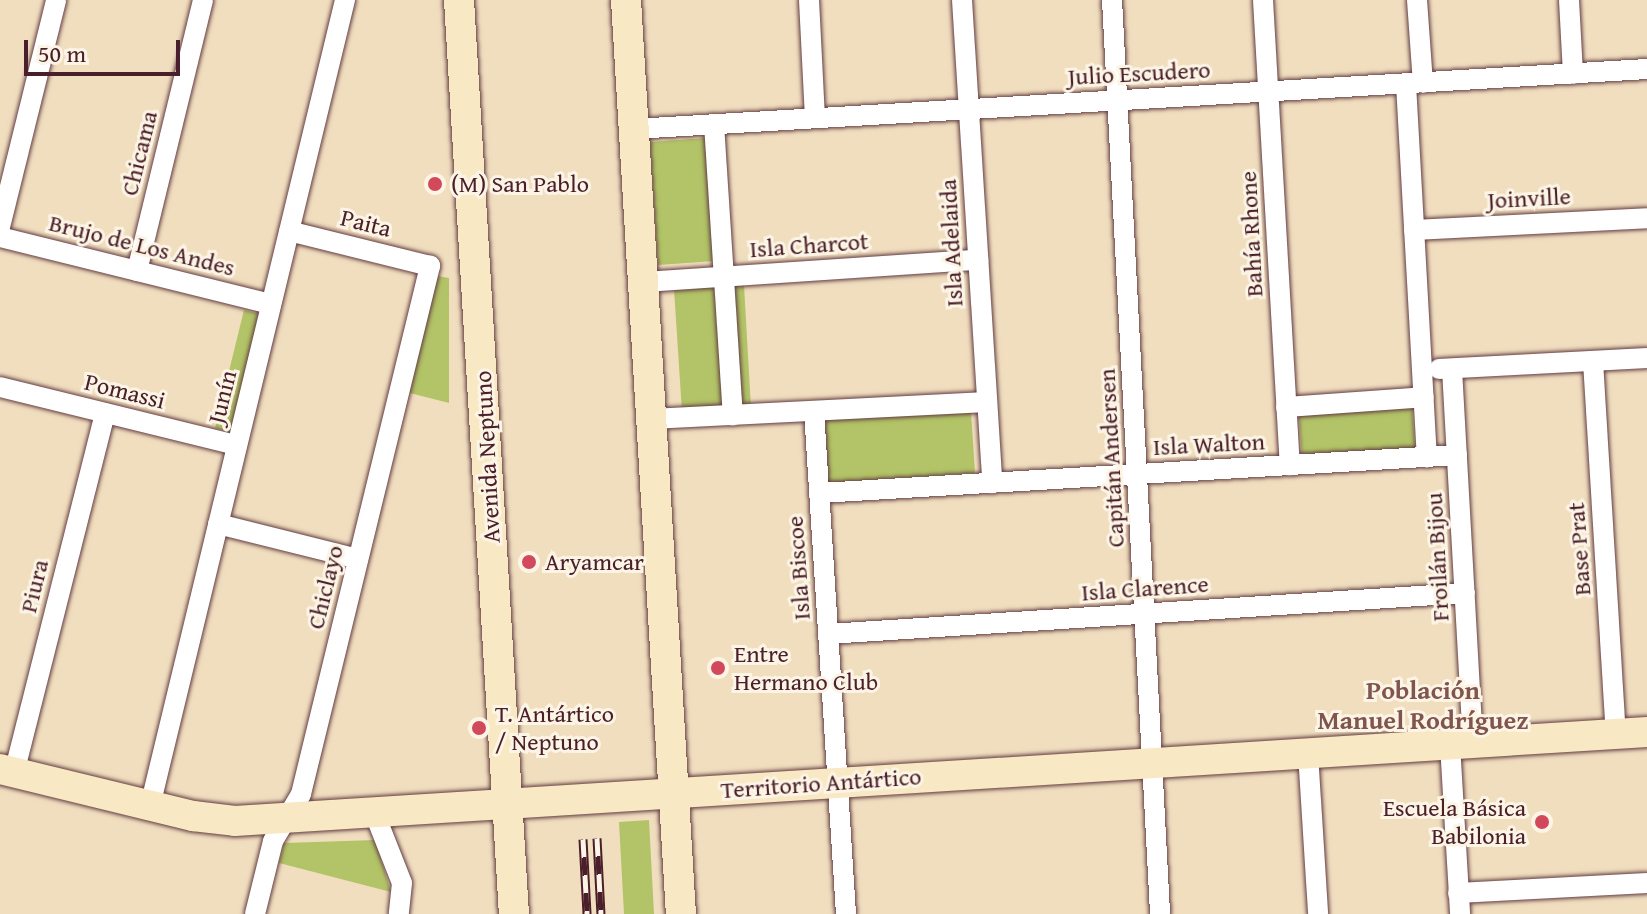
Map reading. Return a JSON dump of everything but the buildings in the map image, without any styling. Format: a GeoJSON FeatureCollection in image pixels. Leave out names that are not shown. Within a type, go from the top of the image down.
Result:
{"type":"FeatureCollection","features":[{"type":"Feature","properties":{"kind":"main road","name":"Avenida Neptuno"},"geometry":{"type":"LineString","coordinates":[[459,0],[514,914]]}},
{"type":"Feature","properties":{"kind":"main road"},"geometry":{"type":"LineString","coordinates":[[626,0],[681,914]]}},
{"type":"Feature","properties":{"kind":"main road","name":"Territorio Antártico"},"geometry":{"type":"LineString","coordinates":[[7,771],[218,821],[1647,732]]}},
{"type":"Feature","properties":{"kind":"street"},"geometry":{"type":"LineString","coordinates":[[0,227],[56,0]]}},
{"type":"Feature","properties":{"kind":"street","name":"Chicama"},"geometry":{"type":"LineString","coordinates":[[137,271],[203,0]]}},
{"type":"Feature","properties":{"kind":"street","name":"Junín"},"geometry":{"type":"LineString","coordinates":[[150,806],[345,0]]}},
{"type":"Feature","properties":{"kind":"street"},"geometry":{"type":"LineString","coordinates":[[809,0],[815,118]]}},
{"type":"Feature","properties":{"kind":"street","name":"Isla Adelaida"},"geometry":{"type":"LineString","coordinates":[[962,0],[992,483]]}},
{"type":"Feature","properties":{"kind":"street","name":"Capitán Andersen"},"geometry":{"type":"LineString","coordinates":[[1112,0],[1160,914]]}},
{"type":"Feature","properties":{"kind":"street","name":"Bahía Rhone"},"geometry":{"type":"LineString","coordinates":[[1263,0],[1290,465]]}},
{"type":"Feature","properties":{"kind":"street","name":"Froilán Bijou"},"geometry":{"type":"LineString","coordinates":[[1417,0],[1414,230],[1427,457]]}},
{"type":"Feature","properties":{"kind":"street"},"geometry":{"type":"LineString","coordinates":[[1569,0],[1573,74]]}},
{"type":"Feature","properties":{"kind":"street","name":"Julio Escudero"},"geometry":{"type":"LineString","coordinates":[[634,129],[1647,69]]}},
{"type":"Feature","properties":{"kind":"street"},"geometry":{"type":"LineString","coordinates":[[714,124],[733,415]]}},
{"type":"Feature","properties":{"kind":"street","name":"Joinville"},"geometry":{"type":"LineString","coordinates":[[1414,230],[1647,218]]}},
{"type":"Feature","properties":{"kind":"street","name":"Paita"},"geometry":{"type":"LineString","coordinates":[[289,231],[430,266]]}},
{"type":"Feature","properties":{"kind":"street","name":"Brujo de Los Andes"},"geometry":{"type":"LineString","coordinates":[[0,237],[271,304]]}},
{"type":"Feature","properties":{"kind":"street","name":"Isla Charcot"},"geometry":{"type":"LineString","coordinates":[[643,282],[978,260]]}},
{"type":"Feature","properties":{"kind":"street","name":"Chiclayo"},"geometry":{"type":"LineString","coordinates":[[255,914],[273,841],[301,794],[430,266]]}},
{"type":"Feature","properties":{"kind":"street"},"geometry":{"type":"LineString","coordinates":[[1423,370],[1647,358]]}},
{"type":"Feature","properties":{"kind":"street","name":"Base Prat"},"geometry":{"type":"LineString","coordinates":[[1593,361],[1616,734]]}},
{"type":"Feature","properties":{"kind":"street","name":"Froilán Bijou"},"geometry":{"type":"LineString","coordinates":[[1452,369],[1465,593],[1459,904]]}},
{"type":"Feature","properties":{"kind":"street","name":"Pomassi"},"geometry":{"type":"LineString","coordinates":[[0,387],[237,445]]}},
{"type":"Feature","properties":{"kind":"street","name":"Isla Walton"},"geometry":{"type":"LineString","coordinates":[[1286,407],[1424,397]]}},
{"type":"Feature","properties":{"kind":"street"},"geometry":{"type":"LineString","coordinates":[[651,419],[987,402]]}},
{"type":"Feature","properties":{"kind":"street","name":"Isla Biscoe"},"geometry":{"type":"LineString","coordinates":[[814,411],[846,914]]}},
{"type":"Feature","properties":{"kind":"street","name":"Piura"},"geometry":{"type":"LineString","coordinates":[[7,771],[105,413]]}},
{"type":"Feature","properties":{"kind":"street","name":"Isla Walton"},"geometry":{"type":"LineString","coordinates":[[820,493],[1457,455]]}},
{"type":"Feature","properties":{"kind":"street"},"geometry":{"type":"LineString","coordinates":[[218,524],[358,559]]}},
{"type":"Feature","properties":{"kind":"street","name":"Isla Clarence"},"geometry":{"type":"LineString","coordinates":[[828,634],[1465,593]]}},
{"type":"Feature","properties":{"kind":"street"},"geometry":{"type":"LineString","coordinates":[[1308,753],[1318,914]]}},
{"type":"Feature","properties":{"kind":"street"},"geometry":{"type":"LineString","coordinates":[[374,812],[402,883],[399,914]]}},
{"type":"Feature","properties":{"kind":"street"},"geometry":{"type":"LineString","coordinates":[[1459,904],[1647,883]]}},
{"type":"Feature","properties":{"kind":"green space"},"geometry":{"type":"Polygon","coordinates":[[[720,137],[728,260],[658,265],[650,142],[720,137]]]}},
{"type":"Feature","properties":{"kind":"green space"},"geometry":{"type":"Polygon","coordinates":[[[437,276],[449,278],[449,403],[406,392],[437,276]]]}},
{"type":"Feature","properties":{"kind":"green space"},"geometry":{"type":"Polygon","coordinates":[[[744,285],[751,408],[682,412],[674,289],[744,285]]]}},
{"type":"Feature","properties":{"kind":"green space"},"geometry":{"type":"Polygon","coordinates":[[[244,310],[264,315],[235,433],[215,428],[244,310]]]}},
{"type":"Feature","properties":{"kind":"green space"},"geometry":{"type":"Polygon","coordinates":[[[1412,408],[1415,449],[1302,457],[1299,416],[1412,408]]]}},
{"type":"Feature","properties":{"kind":"green space"},"geometry":{"type":"Polygon","coordinates":[[[971,412],[975,473],[825,483],[824,419],[971,412]]]}},
{"type":"Feature","properties":{"kind":"green space"},"geometry":{"type":"Polygon","coordinates":[[[649,820],[654,914],[624,914],[619,822],[649,820]]]}},
{"type":"Feature","properties":{"kind":"green space"},"geometry":{"type":"Polygon","coordinates":[[[375,840],[391,892],[279,863],[284,843],[375,840]]]}},
{"type":"Feature","properties":{"kind":"railway"},"geometry":{"type":"LineString","coordinates":[[597,838],[601,914]]}},
{"type":"Feature","properties":{"kind":"railway"},"geometry":{"type":"LineString","coordinates":[[583,839],[587,914]]}},
{"type":"Feature","properties":{"kind":"place","name":"(M) San Pablo"},"geometry":{"type":"Point","coordinates":[435,184]}},
{"type":"Feature","properties":{"kind":"place","name":"Aryamcar"},"geometry":{"type":"Point","coordinates":[529,562]}},
{"type":"Feature","properties":{"kind":"place","name":"Entre Hermano Club"},"geometry":{"type":"Point","coordinates":[718,668]}},
{"type":"Feature","properties":{"kind":"place","name":"T. Antártico / Neptuno"},"geometry":{"type":"Point","coordinates":[479,728]}},
{"type":"Feature","properties":{"kind":"place","name":"Escuela Básica Babilonia"},"geometry":{"type":"Point","coordinates":[1542,822]}},
{"type":"Feature","properties":{"kind":"district","name":"Población Manuel Rodríguez"},"geometry":{"type":"Point","coordinates":[1423,705]}}]}
